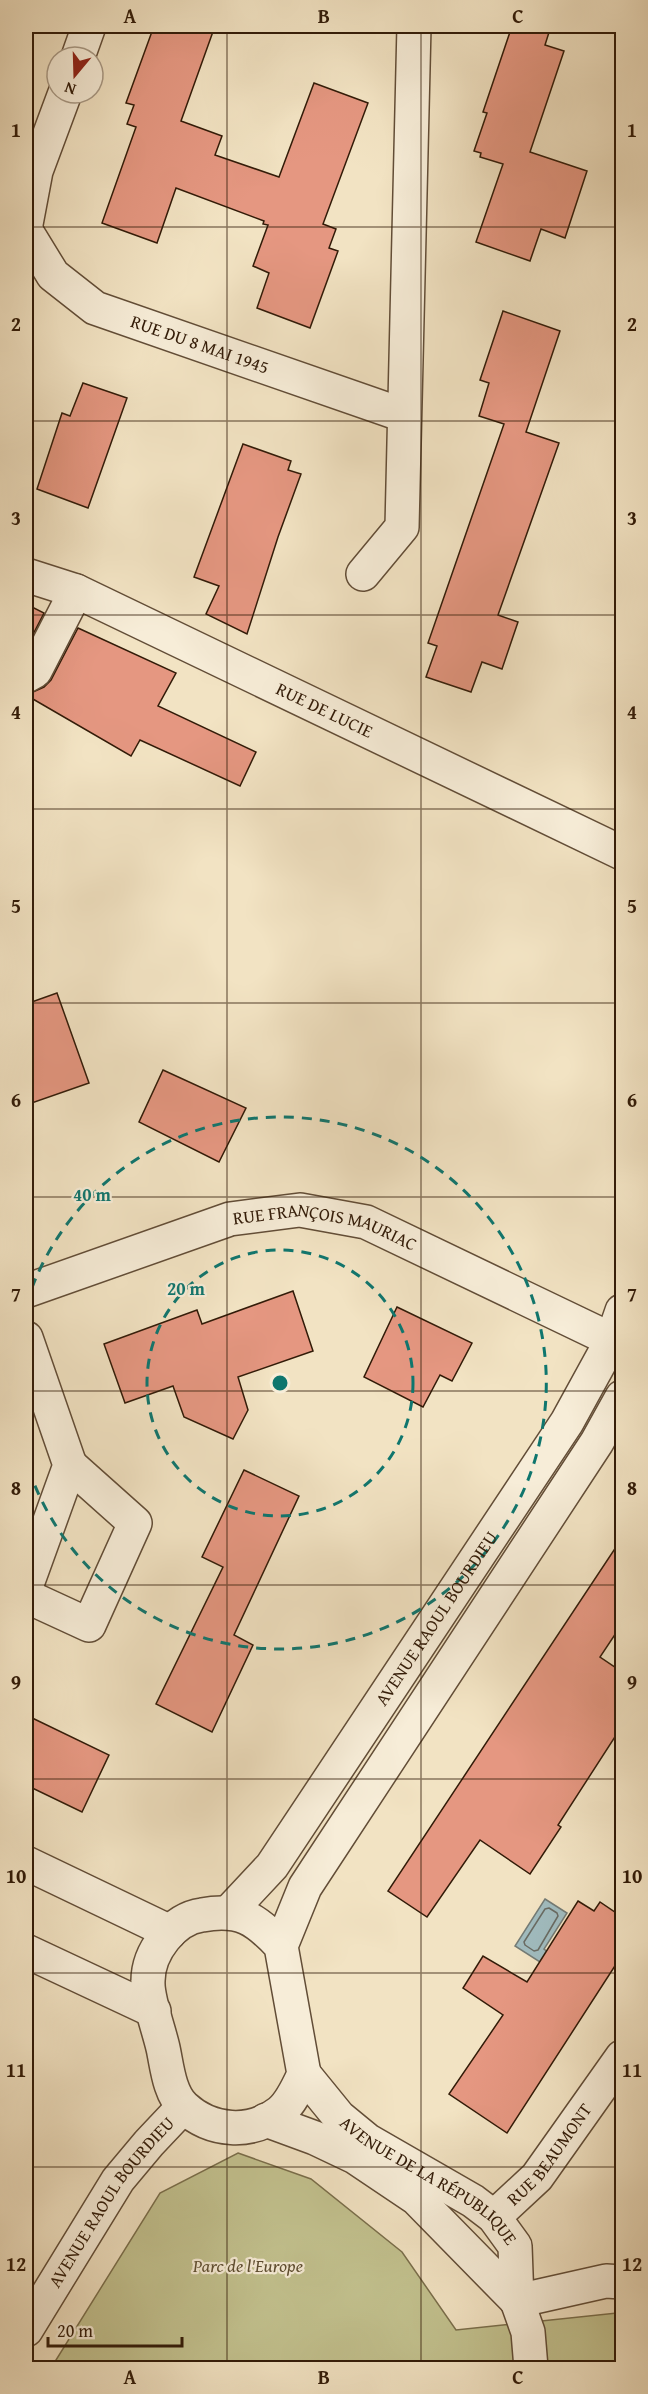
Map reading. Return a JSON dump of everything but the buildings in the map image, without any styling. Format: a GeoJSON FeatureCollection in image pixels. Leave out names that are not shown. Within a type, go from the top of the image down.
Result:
{"type":"FeatureCollection","features":[{"type":"Feature","properties":{"kind":"street"},"geometry":{"type":"LineString","coordinates":[[82,45],[89,26]]}},
{"type":"Feature","properties":{"kind":"street"},"geometry":{"type":"LineString","coordinates":[[363,574],[402,527],[414,26]]}},
{"type":"Feature","properties":{"kind":"street"},"geometry":{"type":"LineString","coordinates":[[26,224],[36,171],[61,105]]}},
{"type":"Feature","properties":{"kind":"street","name":"RUE DU 8 MAI 1945"},"geometry":{"type":"LineString","coordinates":[[26,231],[53,274],[95,308],[403,415]]}},
{"type":"Feature","properties":{"kind":"street","name":"RUE DE LUCIE"},"geometry":{"type":"LineString","coordinates":[[26,575],[76,591],[622,853]]}},
{"type":"Feature","properties":{"kind":"street"},"geometry":{"type":"LineString","coordinates":[[26,676],[35,671],[76,591]]}},
{"type":"Feature","properties":{"kind":"street","name":"RUE FRANÇOIS MAURIAC"},"geometry":{"type":"LineString","coordinates":[[26,1291],[230,1219],[300,1210],[366,1222],[617,1325]]}},
{"type":"Feature","properties":{"kind":"street","name":"AVENUE RAOUL BOURDIEU"},"geometry":{"type":"LineString","coordinates":[[229,1912],[272,1866],[567,1422],[617,1325]]}},
{"type":"Feature","properties":{"kind":"street"},"geometry":{"type":"LineString","coordinates":[[26,1338],[70,1465],[135,1523],[90,1625],[26,1596]]}},
{"type":"Feature","properties":{"kind":"street","name":"AVENUE RAOUL BOURDIEU"},"geometry":{"type":"LineString","coordinates":[[304,2074],[296,2091],[281,2111],[254,2126],[238,2129],[208,2124],[183,2106],[173,2089],[147,1982],[152,1960],[170,1932],[199,1915],[229,1912],[249,1918],[261,1925],[281,1946],[305,1887],[597,1442],[622,1397]]}},
{"type":"Feature","properties":{"kind":"street"},"geometry":{"type":"LineString","coordinates":[[26,1587],[70,1465]]}},
{"type":"Feature","properties":{"kind":"street"},"geometry":{"type":"LineString","coordinates":[[26,1863],[170,1932]]}},
{"type":"Feature","properties":{"kind":"street"},"geometry":{"type":"LineString","coordinates":[[281,1946],[304,2074]]}},
{"type":"Feature","properties":{"kind":"street"},"geometry":{"type":"LineString","coordinates":[[26,1951],[154,2011]]}},
{"type":"Feature","properties":{"kind":"street","name":"RUE BEAUMONT"},"geometry":{"type":"LineString","coordinates":[[494,2217],[537,2177],[622,2057]]}},
{"type":"Feature","properties":{"kind":"street","name":"AVENUE DE LA RÉPUBLIQUE"},"geometry":{"type":"LineString","coordinates":[[304,2074],[339,2117],[367,2139],[473,2201],[494,2217],[515,2246],[517,2301],[528,2332],[531,2368]]}},
{"type":"Feature","properties":{"kind":"street","name":"AVENUE RAOUL BOURDIEU"},"geometry":{"type":"LineString","coordinates":[[26,2330],[118,2180],[183,2106]]}},
{"type":"Feature","properties":{"kind":"street","name":"AVENUE DE LA RÉPUBLIQUE"},"geometry":{"type":"LineString","coordinates":[[266,2120],[315,2138],[355,2157],[416,2198],[517,2301]]}},
{"type":"Feature","properties":{"kind":"street"},"geometry":{"type":"LineString","coordinates":[[517,2301],[606,2281],[622,2282]]}},
{"type":"Feature","properties":{"kind":"green space","name":"Parc de l'Europe"},"geometry":{"type":"Polygon","coordinates":[[[238,2153],[311,2179],[402,2252],[456,2330],[617,2313],[622,2316],[622,2368],[51,2368],[160,2193],[238,2153]]]}},
{"type":"Feature","properties":{"kind":"water"},"geometry":{"type":"Polygon","coordinates":[[[545,1899],[567,1913],[544,1949],[549,1953],[543,1964],[515,1946],[545,1899]]]}}]}
